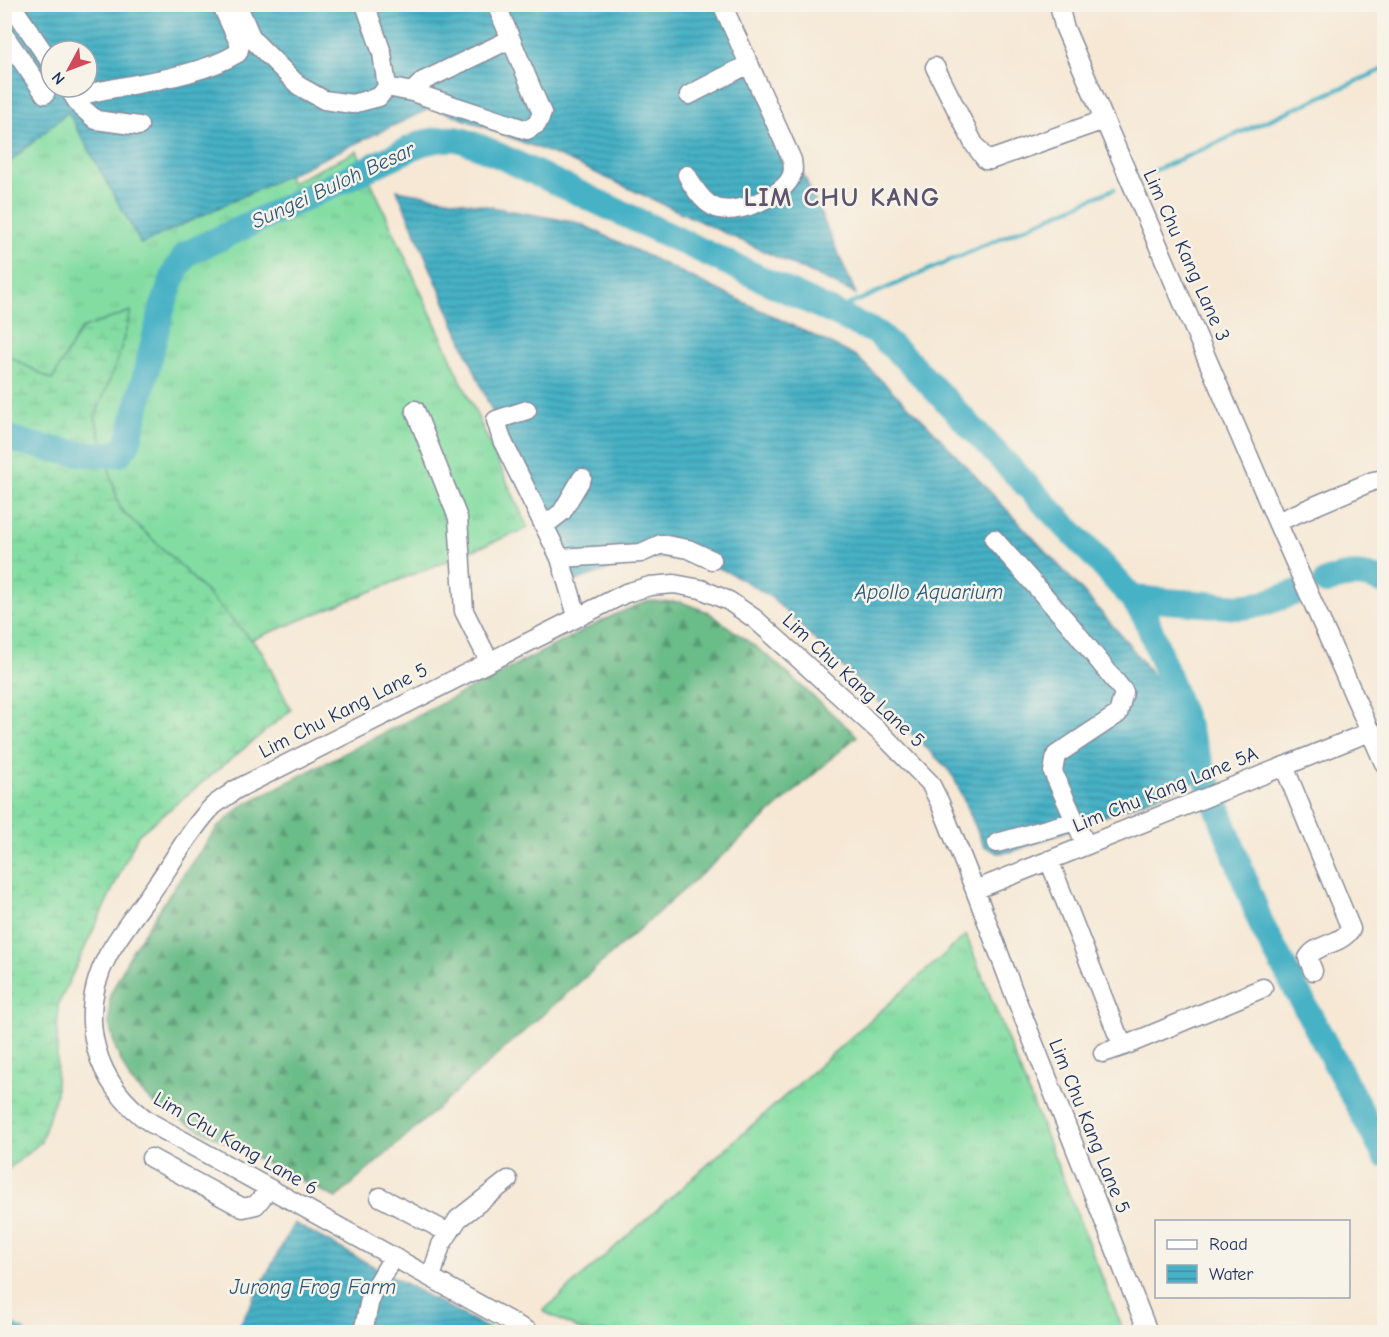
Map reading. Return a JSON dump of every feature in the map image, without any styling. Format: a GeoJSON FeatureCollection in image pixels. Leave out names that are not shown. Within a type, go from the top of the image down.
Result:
{"type":"FeatureCollection","features":[{"type":"Feature","properties":{"kind":"street"},"geometry":{"type":"LineString","coordinates":[[11,4],[39,45]]}},
{"type":"Feature","properties":{"kind":"street"},"geometry":{"type":"LineString","coordinates":[[99,88],[155,81],[223,62],[238,53],[240,45],[221,4]]}},
{"type":"Feature","properties":{"kind":"street"},"geometry":{"type":"LineString","coordinates":[[237,4],[252,39],[299,86],[324,100],[352,104],[379,98],[387,87],[382,53],[365,4]]}},
{"type":"Feature","properties":{"kind":"street"},"geometry":{"type":"LineString","coordinates":[[387,87],[412,92],[527,130],[537,124],[542,113],[496,4]]}},
{"type":"Feature","properties":{"kind":"street"},"geometry":{"type":"LineString","coordinates":[[687,175],[690,182],[708,202],[724,210],[753,204],[769,197],[789,181],[793,172],[792,160],[722,4]]}},
{"type":"Feature","properties":{"kind":"street","name":"Lim Chu Kang Lane 3"},"geometry":{"type":"LineString","coordinates":[[1064,6],[1064,26],[1277,522],[1372,731],[1384,763]]}},
{"type":"Feature","properties":{"kind":"street"},"geometry":{"type":"LineString","coordinates":[[4,35],[39,85]]}},
{"type":"Feature","properties":{"kind":"street"},"geometry":{"type":"LineString","coordinates":[[412,92],[423,81],[511,39]]}},
{"type":"Feature","properties":{"kind":"street"},"geometry":{"type":"LineString","coordinates":[[689,95],[749,64]]}},
{"type":"Feature","properties":{"kind":"street"},"geometry":{"type":"LineString","coordinates":[[934,67],[974,144],[986,160],[1104,120]]}},
{"type":"Feature","properties":{"kind":"street"},"geometry":{"type":"LineString","coordinates":[[76,99],[96,120],[139,126]]}},
{"type":"Feature","properties":{"kind":"street"},"geometry":{"type":"LineString","coordinates":[[414,410],[458,518],[464,611],[489,661]]}},
{"type":"Feature","properties":{"kind":"street"},"geometry":{"type":"LineString","coordinates":[[527,410],[496,420],[502,440],[560,558],[578,616]]}},
{"type":"Feature","properties":{"kind":"street"},"geometry":{"type":"LineString","coordinates":[[544,526],[562,512],[582,478]]}},
{"type":"Feature","properties":{"kind":"street"},"geometry":{"type":"LineString","coordinates":[[1277,522],[1384,478]]}},
{"type":"Feature","properties":{"kind":"street"},"geometry":{"type":"LineString","coordinates":[[994,539],[1071,626],[1124,692],[1118,714],[1056,755],[1053,772],[1086,845]]}},
{"type":"Feature","properties":{"kind":"street"},"geometry":{"type":"LineString","coordinates":[[560,558],[641,553],[661,544],[688,549],[712,560]]}},
{"type":"Feature","properties":{"kind":"street","name":"Lim Chu Kang Lane 5"},"geometry":{"type":"LineString","coordinates":[[213,807],[235,790],[626,593],[650,586],[674,584],[701,589],[729,600],[755,619],[881,733],[930,783],[975,890],[1148,1332]]}},
{"type":"Feature","properties":{"kind":"street","name":"Lim Chu Kang Lane 5A"},"geometry":{"type":"LineString","coordinates":[[975,890],[1372,731]]}},
{"type":"Feature","properties":{"kind":"street"},"geometry":{"type":"LineString","coordinates":[[1284,766],[1351,929],[1346,937],[1311,952],[1308,958],[1313,971]]}},
{"type":"Feature","properties":{"kind":"street","name":"Lim Chu Kang Lane 6"},"geometry":{"type":"LineString","coordinates":[[213,807],[193,832],[108,956],[97,983],[93,1007],[93,1029],[105,1075],[135,1112],[151,1123],[530,1332]]}},
{"type":"Feature","properties":{"kind":"street"},"geometry":{"type":"LineString","coordinates":[[997,843],[1075,821]]}},
{"type":"Feature","properties":{"kind":"street"},"geometry":{"type":"LineString","coordinates":[[1048,860],[1124,1046]]}},
{"type":"Feature","properties":{"kind":"street"},"geometry":{"type":"LineString","coordinates":[[1103,1053],[1263,988]]}},
{"type":"Feature","properties":{"kind":"street"},"geometry":{"type":"LineString","coordinates":[[152,1158],[243,1208],[256,1205],[269,1189]]}},
{"type":"Feature","properties":{"kind":"street"},"geometry":{"type":"LineString","coordinates":[[431,1278],[441,1245],[458,1219],[508,1180]]}},
{"type":"Feature","properties":{"kind":"street"},"geometry":{"type":"LineString","coordinates":[[380,1197],[449,1233]]}},
{"type":"Feature","properties":{"kind":"street"},"geometry":{"type":"LineString","coordinates":[[363,1332],[371,1295],[393,1257]]}},
{"type":"Feature","properties":{"kind":"green space"},"geometry":{"type":"Polygon","coordinates":[[[247,74],[291,183],[357,151],[528,528],[251,640],[180,565],[120,509],[95,417],[118,359],[131,311],[81,329],[52,380],[5,354],[5,166],[67,112],[247,74]]]}},
{"type":"Feature","properties":{"kind":"green space"},"geometry":{"type":"Polygon","coordinates":[[[131,311],[118,359],[95,417],[120,509],[180,565],[261,650],[291,710],[138,835],[58,1005],[56,1095],[41,1142],[5,1172],[5,354],[52,380],[81,329],[131,311]]]}},
{"type":"Feature","properties":{"kind":"green space"},"geometry":{"type":"Polygon","coordinates":[[[647,601],[681,602],[708,612],[768,656],[857,736],[336,1198],[155,1105],[130,1080],[116,1050],[109,1024],[110,995],[132,951],[217,828],[243,805],[610,617],[647,601]]]}},
{"type":"Feature","properties":{"kind":"green space"},"geometry":{"type":"Polygon","coordinates":[[[966,935],[1124,1332],[584,1332],[543,1311],[966,935]]]}},
{"type":"Feature","properties":{"kind":"water"},"geometry":{"type":"Polygon","coordinates":[[[5,5],[729,5],[856,294],[568,160],[433,107],[141,244],[68,112],[5,166],[5,5]]]}},
{"type":"Feature","properties":{"kind":"water","name":"Apollo Aquarium"},"geometry":{"type":"Polygon","coordinates":[[[397,190],[579,223],[856,356],[926,423],[1127,642],[1164,690],[1196,781],[1012,852],[998,853],[984,846],[954,778],[947,768],[772,598],[761,591],[721,569],[693,559],[678,557],[640,561],[566,584],[397,190]]]}},
{"type":"Feature","properties":{"kind":"water","name":"Jurong Frog Farm"},"geometry":{"type":"Polygon","coordinates":[[[294,1223],[494,1332],[236,1332],[294,1223]]]}},
{"type":"Feature","properties":{"kind":"waterway"},"geometry":{"type":"LineString","coordinates":[[1149,173],[1384,69]]}},
{"type":"Feature","properties":{"kind":"waterway"},"geometry":{"type":"LineString","coordinates":[[4,437],[61,451],[119,454],[128,443],[162,309],[175,272],[186,254],[422,143],[441,139],[461,140],[485,149],[877,333],[907,360],[1097,559],[1132,598],[1146,618],[1262,926],[1384,1154]]}},
{"type":"Feature","properties":{"kind":"waterway"},"geometry":{"type":"LineString","coordinates":[[832,312],[1114,189]]}},
{"type":"Feature","properties":{"kind":"waterway","name":"Sungei Buloh Besar"},"geometry":{"type":"LineString","coordinates":[[1326,582],[1355,575],[1384,582]]}},
{"type":"Feature","properties":{"kind":"waterway","name":"Sungei Buloh Besar"},"geometry":{"type":"LineString","coordinates":[[1132,598],[1240,607],[1262,604],[1294,593]]}},
{"type":"Feature","properties":{"kind":"waterway"},"geometry":{"type":"LineString","coordinates":[[4,1322],[24,1332]]}},
{"type":"Feature","properties":{"kind":"district","name":"LIM CHU KANG"},"geometry":{"type":"Point","coordinates":[842,197]}}]}
